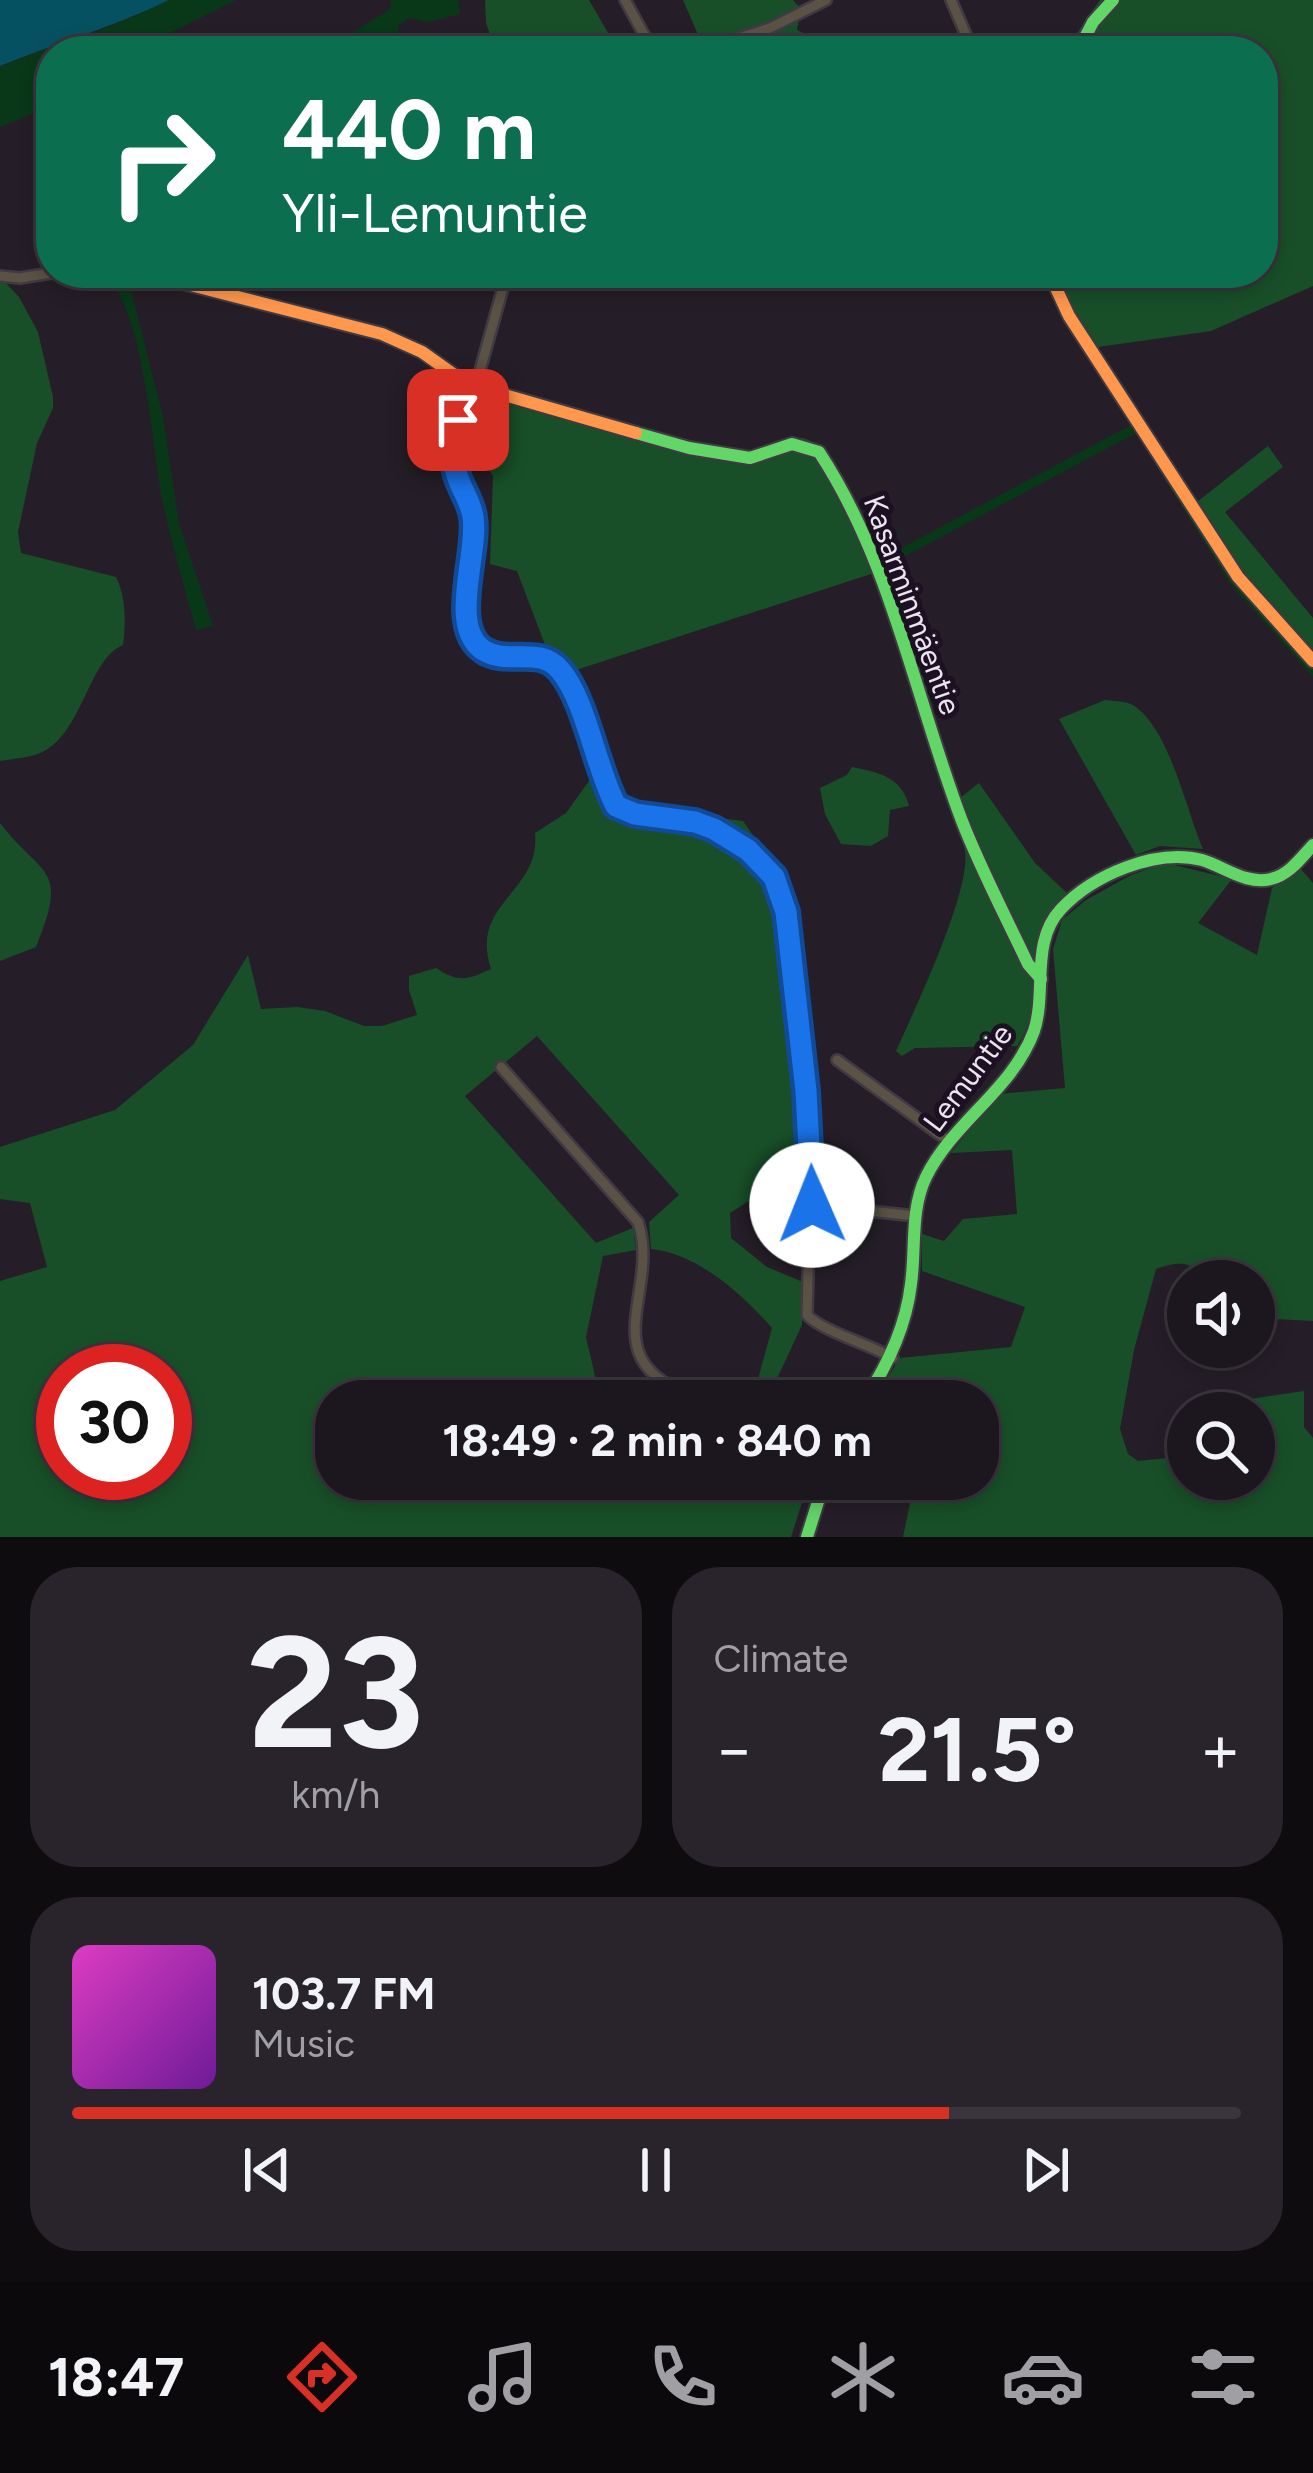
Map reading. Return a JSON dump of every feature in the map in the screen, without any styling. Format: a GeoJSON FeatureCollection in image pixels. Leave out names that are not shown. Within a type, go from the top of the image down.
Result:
{"type":"FeatureCollection","features":[{"type":"Feature","properties":{"kind":"street"},"geometry":{"type":"LineString","coordinates":[[625,0],[645,36]]}},
{"type":"Feature","properties":{"kind":"street"},"geometry":{"type":"LineString","coordinates":[[745,36],[826,0]]}},
{"type":"Feature","properties":{"kind":"street"},"geometry":{"type":"LineString","coordinates":[[951,0],[967,36]]}},
{"type":"Feature","properties":{"kind":"street"},"geometry":{"type":"LineString","coordinates":[[1086,36],[1113,0]]}},
{"type":"Feature","properties":{"kind":"street"},"geometry":{"type":"LineString","coordinates":[[0,276],[36,275]]}},
{"type":"Feature","properties":{"kind":"street"},"geometry":{"type":"LineString","coordinates":[[203,288],[382,334],[422,352],[472,385]]}},
{"type":"Feature","properties":{"kind":"street"},"geometry":{"type":"LineString","coordinates":[[502,288],[454,452],[474,523],[467,619],[485,652],[545,658],[563,673],[616,806],[635,814],[695,822],[732,838],[763,862],[782,894],[806,1091],[812,1205],[806,1309],[815,1324],[892,1358]]}},
{"type":"Feature","properties":{"kind":"street"},"geometry":{"type":"LineString","coordinates":[[1056,288],[1069,316],[1238,577],[1313,661]]}},
{"type":"Feature","properties":{"kind":"street","name":"Kasarminmäentie"},"geometry":{"type":"LineString","coordinates":[[472,385],[689,448],[750,458],[793,444],[819,452],[849,498],[877,568],[963,823],[1032,972],[1041,979]]}},
{"type":"Feature","properties":{"kind":"street","name":"Lemuntie"},"geometry":{"type":"LineString","coordinates":[[878,1380],[892,1358],[908,1308],[916,1216],[926,1177],[1027,1046],[1038,1013],[1047,937],[1060,911],[1136,866],[1174,856],[1259,880],[1281,875],[1313,845]]}},
{"type":"Feature","properties":{"kind":"street"},"geometry":{"type":"LineString","coordinates":[[837,1060],[950,1142]]}},
{"type":"Feature","properties":{"kind":"street"},"geometry":{"type":"LineString","coordinates":[[501,1067],[638,1222],[643,1245],[634,1335],[644,1367],[668,1380]]}},
{"type":"Feature","properties":{"kind":"street"},"geometry":{"type":"LineString","coordinates":[[812,1205],[916,1216]]}},
{"type":"Feature","properties":{"kind":"street"},"geometry":{"type":"LineString","coordinates":[[807,1537],[818,1500]]}},
{"type":"Feature","properties":{"kind":"green space"},"geometry":{"type":"Polygon","coordinates":[[[169,0],[236,0],[164,36],[82,36],[169,0]]]}},
{"type":"Feature","properties":{"kind":"green space"},"geometry":{"type":"Polygon","coordinates":[[[391,0],[458,0],[460,14],[430,22],[409,18],[399,25],[397,36],[347,36],[390,9],[391,0]]]}},
{"type":"Feature","properties":{"kind":"green space"},"geometry":{"type":"Polygon","coordinates":[[[485,0],[589,0],[610,36],[491,36],[485,0]]]}},
{"type":"Feature","properties":{"kind":"green space"},"geometry":{"type":"Polygon","coordinates":[[[683,0],[793,0],[801,9],[797,30],[809,36],[699,36],[683,0]]]}},
{"type":"Feature","properties":{"kind":"green space"},"geometry":{"type":"Polygon","coordinates":[[[1100,0],[1313,0],[1313,286],[1211,331],[1098,347],[1064,288],[1278,288],[1278,36],[1075,36],[1100,0]]]}},
{"type":"Feature","properties":{"kind":"green space"},"geometry":{"type":"Polygon","coordinates":[[[36,53],[36,112],[0,127],[0,66],[36,53]]]}},
{"type":"Feature","properties":{"kind":"green space"},"geometry":{"type":"Polygon","coordinates":[[[0,277],[19,297],[38,332],[53,397],[53,408],[37,443],[18,532],[21,553],[116,577],[125,619],[123,645],[102,664],[59,739],[35,755],[0,761],[0,277]]]}},
{"type":"Feature","properties":{"kind":"green space"},"geometry":{"type":"Polygon","coordinates":[[[130,288],[163,417],[179,524],[213,626],[196,630],[163,503],[137,345],[116,289],[130,288]]]}},
{"type":"Feature","properties":{"kind":"green space"},"geometry":{"type":"Polygon","coordinates":[[[179,288],[205,288],[279,312],[179,288]]]}},
{"type":"Feature","properties":{"kind":"green space"},"geometry":{"type":"Polygon","coordinates":[[[1048,288],[1065,288],[1225,550],[1313,656],[1313,677],[1231,585],[1136,433],[883,568],[960,798],[950,806],[874,573],[879,560],[1131,425],[1063,321],[1048,288]]]}},
{"type":"Feature","properties":{"kind":"green space"},"geometry":{"type":"Polygon","coordinates":[[[485,382],[745,452],[804,438],[828,455],[874,573],[573,671],[615,791],[627,806],[743,821],[790,888],[807,1027],[795,1031],[806,1165],[730,1213],[731,1238],[767,1267],[803,1282],[802,1325],[776,1380],[758,1380],[772,1328],[702,1267],[651,1249],[649,1222],[679,1195],[537,1036],[465,1096],[596,1243],[633,1228],[636,1250],[603,1256],[586,1337],[596,1380],[315,1380],[315,1500],[803,1500],[791,1537],[0,1537],[0,1281],[47,1267],[30,1203],[0,1199],[0,1147],[115,1110],[193,1045],[248,955],[261,1009],[325,1011],[364,1026],[382,1026],[417,1015],[409,976],[436,968],[463,978],[491,969],[489,928],[528,870],[535,833],[566,813],[594,774],[517,571],[490,564],[493,476],[472,446],[485,382]]]}},
{"type":"Feature","properties":{"kind":"green space"},"geometry":{"type":"Polygon","coordinates":[[[1268,446],[1283,467],[1225,512],[1313,618],[1313,656],[1251,582],[1197,502],[1268,446]]]}},
{"type":"Feature","properties":{"kind":"green space"},"geometry":{"type":"Polygon","coordinates":[[[1105,700],[1133,705],[1157,732],[1203,849],[1160,846],[1136,855],[1059,719],[1105,700]]]}},
{"type":"Feature","properties":{"kind":"green space"},"geometry":{"type":"Polygon","coordinates":[[[852,767],[895,782],[909,806],[890,810],[888,836],[871,846],[841,844],[825,814],[820,788],[847,775],[852,767]]]}},
{"type":"Feature","properties":{"kind":"green space"},"geometry":{"type":"Polygon","coordinates":[[[979,783],[1035,863],[1068,894],[1046,927],[1032,1009],[1017,1046],[915,1048],[902,1056],[896,1051],[940,951],[964,870],[964,846],[950,806],[979,783]]]}},
{"type":"Feature","properties":{"kind":"green space"},"geometry":{"type":"Polygon","coordinates":[[[0,823],[46,875],[51,901],[36,947],[0,961],[0,823]]]}},
{"type":"Feature","properties":{"kind":"green space"},"geometry":{"type":"Polygon","coordinates":[[[1166,863],[1232,879],[1198,923],[1257,955],[1272,888],[1300,868],[1313,883],[1313,1321],[1275,1319],[1275,1260],[1167,1260],[1167,1266],[1156,1269],[1134,1350],[1120,1429],[1128,1454],[1138,1461],[1167,1458],[1167,1500],[1275,1500],[1275,1395],[1304,1391],[1304,1427],[1313,1438],[1313,1537],[903,1537],[911,1500],[999,1500],[999,1380],[886,1380],[900,1358],[1011,1347],[1025,1307],[922,1271],[922,1234],[944,1241],[963,1219],[1017,1214],[1012,1150],[951,1153],[999,1094],[1065,1088],[1053,949],[1062,920],[1086,900],[1131,875],[1166,863]]]}},
{"type":"Feature","properties":{"kind":"water"},"geometry":{"type":"Polygon","coordinates":[[[0,0],[169,0],[79,36],[36,36],[36,52],[0,66],[0,0]]]}},
{"type":"Feature","properties":{"kind":"traffic: fast"},"geometry":{"type":"LineString","coordinates":[[1086,36],[1113,0]]}},
{"type":"Feature","properties":{"kind":"traffic: fast"},"geometry":{"type":"LineString","coordinates":[[636,433],[750,458],[792,444],[819,452],[866,539],[884,585],[969,839],[1028,964],[1041,979]]}},
{"type":"Feature","properties":{"kind":"traffic: fast"},"geometry":{"type":"LineString","coordinates":[[876,1380],[909,1300],[916,1216],[926,1177],[951,1139],[1024,1052],[1038,1016],[1046,936],[1061,909],[1090,885],[1146,861],[1184,857],[1262,880],[1283,874],[1313,845]]}},
{"type":"Feature","properties":{"kind":"traffic: fast"},"geometry":{"type":"LineString","coordinates":[[807,1537],[818,1500]]}},
{"type":"Feature","properties":{"kind":"traffic: slow"},"geometry":{"type":"LineString","coordinates":[[203,288],[382,334],[422,352],[467,384],[636,433]]}},
{"type":"Feature","properties":{"kind":"traffic: slow"},"geometry":{"type":"LineString","coordinates":[[1056,288],[1069,316],[1238,577],[1313,661]]}},
{"type":"Feature","properties":{"kind":"route"},"geometry":{"type":"LineString","coordinates":[[458,420],[454,466],[474,523],[467,619],[477,643],[485,652],[498,655],[545,658],[563,673],[611,798],[622,811],[695,822],[732,838],[763,862],[782,894],[806,1091],[812,1205]]}}]}
